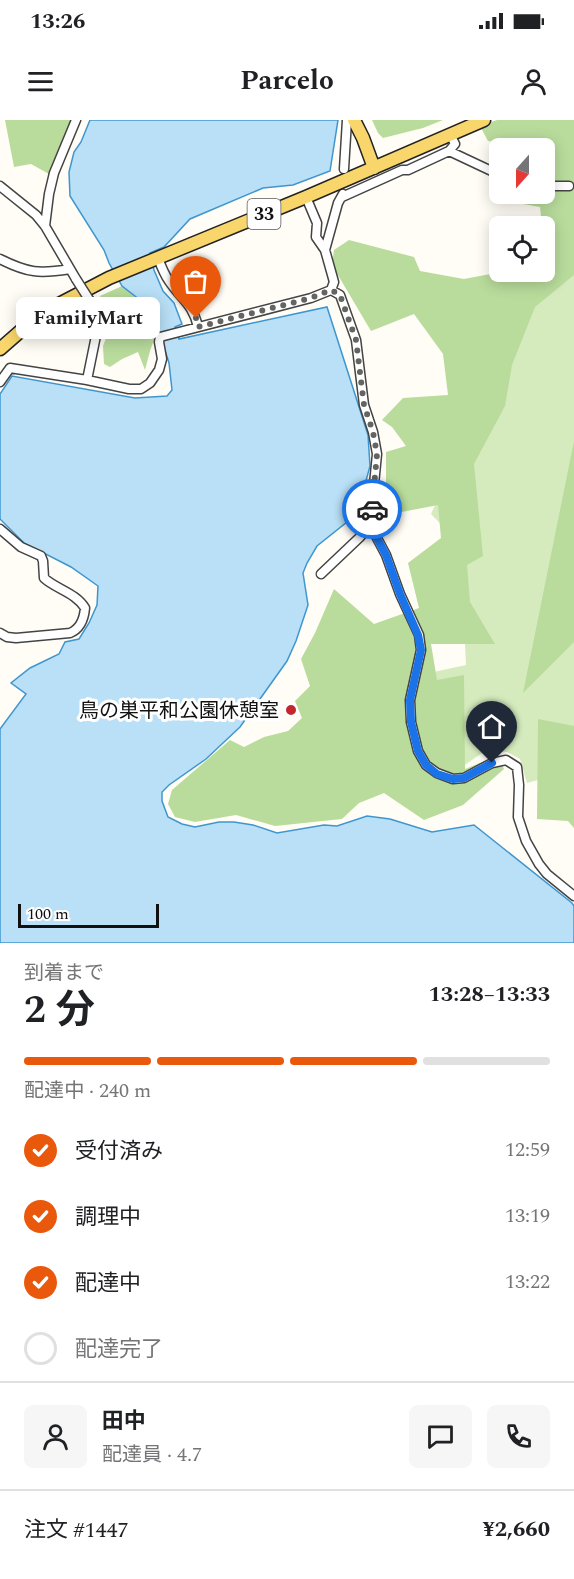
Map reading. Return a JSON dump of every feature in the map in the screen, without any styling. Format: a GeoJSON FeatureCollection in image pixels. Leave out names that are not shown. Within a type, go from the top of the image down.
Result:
{"type":"FeatureCollection","features":[{"type":"Feature","properties":{"kind":"main road"},"geometry":{"type":"LineString","coordinates":[[354,120],[374,168]]}},
{"type":"Feature","properties":{"kind":"main road","name":"33"},"geometry":{"type":"LineString","coordinates":[[0,349],[40,314],[110,278],[484,120]]}},
{"type":"Feature","properties":{"kind":"street"},"geometry":{"type":"LineString","coordinates":[[45,226],[54,172],[76,120]]}},
{"type":"Feature","properties":{"kind":"street"},"geometry":{"type":"LineString","coordinates":[[344,170],[347,120]]}},
{"type":"Feature","properties":{"kind":"street"},"geometry":{"type":"LineString","coordinates":[[325,250],[338,203],[343,194],[402,170],[408,170],[449,151],[455,144],[450,134]]}},
{"type":"Feature","properties":{"kind":"street"},"geometry":{"type":"LineString","coordinates":[[449,151],[489,170]]}},
{"type":"Feature","properties":{"kind":"street"},"geometry":{"type":"LineString","coordinates":[[0,186],[36,215],[45,226],[98,313],[99,321],[87,380]]}},
{"type":"Feature","properties":{"kind":"street"},"geometry":{"type":"LineString","coordinates":[[555,186],[569,186]]}},
{"type":"Feature","properties":{"kind":"street"},"geometry":{"type":"LineString","coordinates":[[306,197],[317,223],[316,237],[325,250],[333,282],[331,290]]}},
{"type":"Feature","properties":{"kind":"street"},"geometry":{"type":"LineString","coordinates":[[0,259],[19,269],[34,272],[52,272],[70,268]]}},
{"type":"Feature","properties":{"kind":"street"},"geometry":{"type":"LineString","coordinates":[[156,259],[170,283],[188,303],[198,327]]}},
{"type":"Feature","properties":{"kind":"street"},"geometry":{"type":"LineString","coordinates":[[0,382],[10,368],[129,389],[141,389],[150,383],[159,370],[162,359],[160,337],[311,298],[331,290]]}},
{"type":"Feature","properties":{"kind":"street"},"geometry":{"type":"LineString","coordinates":[[331,290],[340,295],[356,340],[364,405],[377,454],[370,525],[386,555],[418,635],[421,650],[410,700],[411,722],[418,751],[426,765],[437,774],[453,779],[464,778],[492,763],[506,760],[517,767],[518,817],[526,841],[547,874],[574,896]]}},
{"type":"Feature","properties":{"kind":"street"},"geometry":{"type":"LineString","coordinates":[[321,574],[370,525]]}},
{"type":"Feature","properties":{"kind":"street"},"geometry":{"type":"LineString","coordinates":[[0,529],[21,547],[41,556],[44,578],[74,597],[85,608],[81,623],[70,633],[16,638],[0,633]]}},
{"type":"Feature","properties":{"kind":"green space"},"geometry":{"type":"Polygon","coordinates":[[[5,120],[72,120],[49,174],[31,164],[14,167],[5,120]]]}},
{"type":"Feature","properties":{"kind":"green space"},"geometry":{"type":"Polygon","coordinates":[[[372,120],[443,120],[423,128],[383,138],[372,120]]]}},
{"type":"Feature","properties":{"kind":"green space"},"geometry":{"type":"Polygon","coordinates":[[[497,120],[574,120],[574,275],[535,307],[512,365],[505,406],[474,464],[483,556],[467,565],[470,602],[495,644],[431,644],[437,680],[464,675],[465,769],[497,756],[504,769],[463,805],[424,820],[384,793],[359,803],[342,819],[275,826],[236,815],[195,822],[175,817],[168,804],[172,790],[230,740],[244,747],[264,737],[288,731],[302,718],[295,701],[310,686],[301,659],[334,589],[374,624],[419,608],[408,563],[441,538],[438,505],[386,515],[386,452],[406,446],[392,427],[382,420],[403,398],[448,395],[443,354],[414,314],[371,331],[332,265],[334,250],[349,240],[414,257],[420,271],[464,279],[489,274],[489,282],[555,282],[555,216],[541,216],[540,207],[523,204],[555,204],[555,138],[489,138],[488,141],[480,126],[497,120]]]}},
{"type":"Feature","properties":{"kind":"green space"},"geometry":{"type":"Polygon","coordinates":[[[574,264],[574,770],[527,783],[520,759],[507,752],[485,751],[456,771],[429,673],[466,665],[460,544],[431,514],[480,407],[502,340],[574,264]]]}},
{"type":"Feature","properties":{"kind":"green space"},"geometry":{"type":"Polygon","coordinates":[[[122,286],[143,305],[158,328],[145,370],[138,352],[110,367],[104,364],[103,346],[109,330],[109,318],[100,296],[122,286]]]}},
{"type":"Feature","properties":{"kind":"green space"},"geometry":{"type":"Polygon","coordinates":[[[574,441],[574,642],[523,693],[574,441]]]}},
{"type":"Feature","properties":{"kind":"green space"},"geometry":{"type":"Polygon","coordinates":[[[538,719],[574,726],[574,828],[568,821],[537,819],[538,719]]]}},
{"type":"Feature","properties":{"kind":"water"},"geometry":{"type":"Polygon","coordinates":[[[90,120],[338,120],[330,171],[293,185],[263,188],[190,219],[164,247],[150,253],[163,291],[174,303],[182,324],[175,327],[179,339],[327,307],[368,435],[370,466],[357,514],[317,546],[307,563],[303,573],[308,605],[287,661],[240,727],[206,759],[162,792],[162,801],[168,817],[195,827],[219,822],[234,822],[253,825],[277,833],[324,825],[337,826],[367,816],[390,819],[432,832],[474,825],[572,903],[574,906],[574,943],[0,943],[0,729],[26,694],[11,683],[30,668],[59,654],[65,642],[79,639],[97,605],[98,586],[71,567],[24,543],[0,519],[0,394],[12,376],[135,398],[167,396],[172,390],[169,363],[158,328],[140,300],[122,286],[104,250],[70,196],[69,172],[74,152],[90,120]]]}},
{"type":"Feature","properties":{"kind":"way so far"},"geometry":{"type":"LineString","coordinates":[[196,318],[198,327],[311,298],[331,290],[340,295],[356,340],[364,405],[377,454],[372,509]]}},
{"type":"Feature","properties":{"kind":"place","name":"FamilyMart"},"geometry":{"type":"Point","coordinates":[196,318]}},
{"type":"Feature","properties":{"kind":"place","name":"鳥の巣平和公園休憩室"},"geometry":{"type":"Point","coordinates":[291,710]}},
{"type":"Feature","properties":{"kind":"route"},"geometry":{"type":"LineString","coordinates":[[372,509],[370,525],[386,555],[418,635],[421,650],[410,700],[411,722],[418,751],[426,765],[437,774],[453,779],[464,778],[492,763]]}}]}
